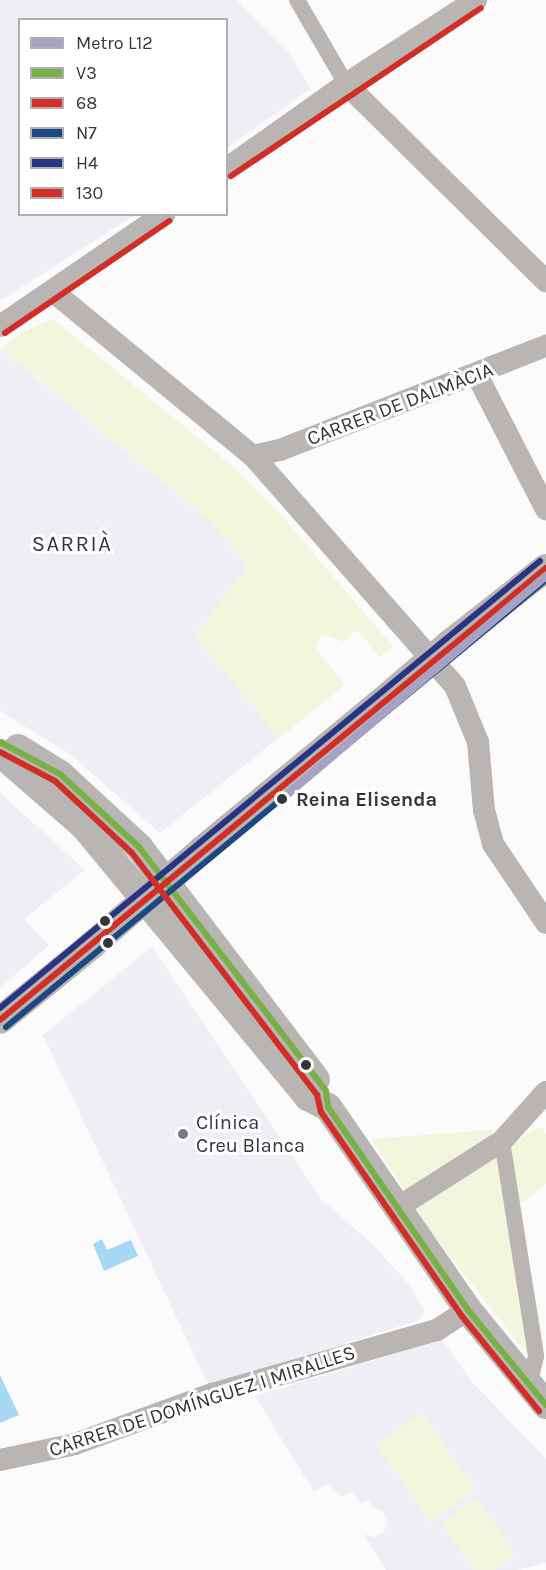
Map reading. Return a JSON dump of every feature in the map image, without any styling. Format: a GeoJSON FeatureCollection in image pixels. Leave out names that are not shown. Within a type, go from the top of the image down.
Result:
{"type":"FeatureCollection","features":[{"type":"Feature","properties":{"kind":"street"},"geometry":{"type":"LineString","coordinates":[[297,0],[345,84],[546,281]]}},
{"type":"Feature","properties":{"kind":"street"},"geometry":{"type":"LineString","coordinates":[[228,169],[345,84],[476,0]]}},
{"type":"Feature","properties":{"kind":"street"},"geometry":{"type":"LineString","coordinates":[[0,326],[55,293],[161,216]]}},
{"type":"Feature","properties":{"kind":"street"},"geometry":{"type":"LineString","coordinates":[[55,293],[253,456],[455,686],[478,742],[487,827],[538,895],[546,922]]}},
{"type":"Feature","properties":{"kind":"street","name":"CARRER DE DALMÀCIA"},"geometry":{"type":"LineString","coordinates":[[253,456],[279,450],[477,375],[546,346]]}},
{"type":"Feature","properties":{"kind":"street"},"geometry":{"type":"LineString","coordinates":[[477,375],[546,509]]}},
{"type":"Feature","properties":{"kind":"street"},"geometry":{"type":"LineString","coordinates":[[0,1020],[449,644],[546,568]]}},
{"type":"Feature","properties":{"kind":"street"},"geometry":{"type":"LineString","coordinates":[[0,742],[60,774],[139,847],[326,1091],[328,1107]]}},
{"type":"Feature","properties":{"kind":"street"},"geometry":{"type":"LineString","coordinates":[[0,753],[84,826],[309,1097],[328,1107],[400,1206],[468,1310],[538,1396]]}},
{"type":"Feature","properties":{"kind":"street"},"geometry":{"type":"LineString","coordinates":[[400,1206],[502,1142],[546,1092]]}},
{"type":"Feature","properties":{"kind":"street"},"geometry":{"type":"LineString","coordinates":[[502,1142],[536,1356],[538,1396]]}},
{"type":"Feature","properties":{"kind":"street","name":"CARRER DE DOMÍNGUEZ I MIRALLES"},"geometry":{"type":"LineString","coordinates":[[0,1460],[75,1444],[212,1394],[437,1330],[468,1310]]}},
{"type":"Feature","properties":{"kind":"shaded area"},"geometry":{"type":"Polygon","coordinates":[[[0,0],[236,0],[289,52],[310,89],[228,147],[228,18],[18,18],[18,216],[133,216],[0,301],[0,0]]]}},
{"type":"Feature","properties":{"kind":"shaded area"},"geometry":{"type":"Polygon","coordinates":[[[0,348],[213,523],[345,685],[160,833],[71,755],[0,711],[0,348]]]}},
{"type":"Feature","properties":{"kind":"shaded area"},"geometry":{"type":"Polygon","coordinates":[[[0,793],[85,870],[24,919],[49,945],[0,988],[0,793]]]}},
{"type":"Feature","properties":{"kind":"shaded area","name":"Clínica Creu Blanca"},"geometry":{"type":"Polygon","coordinates":[[[152,947],[322,1200],[371,1243],[408,1283],[425,1310],[420,1320],[209,1386],[43,1035],[152,947]]]}},
{"type":"Feature","properties":{"kind":"shaded area"},"geometry":{"type":"Polygon","coordinates":[[[442,1340],[472,1382],[546,1459],[546,1563],[518,1570],[386,1570],[364,1534],[374,1537],[384,1532],[387,1522],[382,1511],[372,1507],[368,1500],[360,1503],[353,1491],[343,1497],[327,1484],[314,1492],[255,1396],[442,1340]]]}},
{"type":"Feature","properties":{"kind":"green space"},"geometry":{"type":"Polygon","coordinates":[[[53,319],[231,465],[276,509],[393,647],[380,657],[357,630],[343,642],[322,634],[315,648],[345,685],[279,738],[195,635],[248,566],[213,523],[1,348],[26,330],[53,319]]]}},
{"type":"Feature","properties":{"kind":"green space"},"geometry":{"type":"Polygon","coordinates":[[[540,1126],[546,1134],[546,1184],[518,1206],[545,1348],[531,1359],[412,1208],[540,1126]]]}},
{"type":"Feature","properties":{"kind":"green space"},"geometry":{"type":"Polygon","coordinates":[[[492,1130],[492,1143],[405,1190],[371,1139],[492,1130]]]}},
{"type":"Feature","properties":{"kind":"green space"},"geometry":{"type":"Polygon","coordinates":[[[422,1413],[476,1490],[430,1522],[376,1445],[422,1413]]]}},
{"type":"Feature","properties":{"kind":"green space"},"geometry":{"type":"Polygon","coordinates":[[[476,1498],[516,1555],[494,1570],[474,1570],[441,1523],[476,1498]]]}},
{"type":"Feature","properties":{"kind":"water"},"geometry":{"type":"Polygon","coordinates":[[[102,1239],[107,1250],[131,1240],[138,1256],[104,1271],[93,1244],[102,1239]]]}},
{"type":"Feature","properties":{"kind":"water"},"geometry":{"type":"Polygon","coordinates":[[[0,1375],[19,1415],[0,1423],[0,1375]]]}},
{"type":"Feature","properties":{"kind":"metro line","name":"L12"},"geometry":{"type":"LineString","coordinates":[[282,799],[546,576]]}},
{"type":"Feature","properties":{"kind":"transit line","name":"130"},"geometry":{"type":"LineString","coordinates":[[231,176],[481,8]]}},
{"type":"Feature","properties":{"kind":"transit line","name":"130"},"geometry":{"type":"LineString","coordinates":[[5,333],[169,221]]}},
{"type":"Feature","properties":{"kind":"transit line","name":"H4"},"geometry":{"type":"LineString","coordinates":[[0,1008],[540,561]]}},
{"type":"Feature","properties":{"kind":"transit line","name":"68"},"geometry":{"type":"LineString","coordinates":[[0,1020],[546,568]]}},
{"type":"Feature","properties":{"kind":"transit line","name":"N7"},"geometry":{"type":"LineString","coordinates":[[6,1027],[546,580]]}},
{"type":"Feature","properties":{"kind":"transit line","name":"V3"},"geometry":{"type":"LineString","coordinates":[[0,742],[60,774],[139,847],[326,1091],[328,1107],[468,1310],[546,1405]]}},
{"type":"Feature","properties":{"kind":"transit line","name":"130"},"geometry":{"type":"LineString","coordinates":[[0,752],[55,781],[132,853],[317,1095],[321,1112],[461,1315],[539,1411]]}},
{"type":"Feature","properties":{"kind":"place","name":"Reina Elisenda"},"geometry":{"type":"Point","coordinates":[282,799]}},
{"type":"Feature","properties":{"kind":"place","name":"Clínica Creu Blanca"},"geometry":{"type":"Point","coordinates":[183,1134]}},
{"type":"Feature","properties":{"kind":"district","name":"SARRIÀ"},"geometry":{"type":"Point","coordinates":[72,545]}}]}
